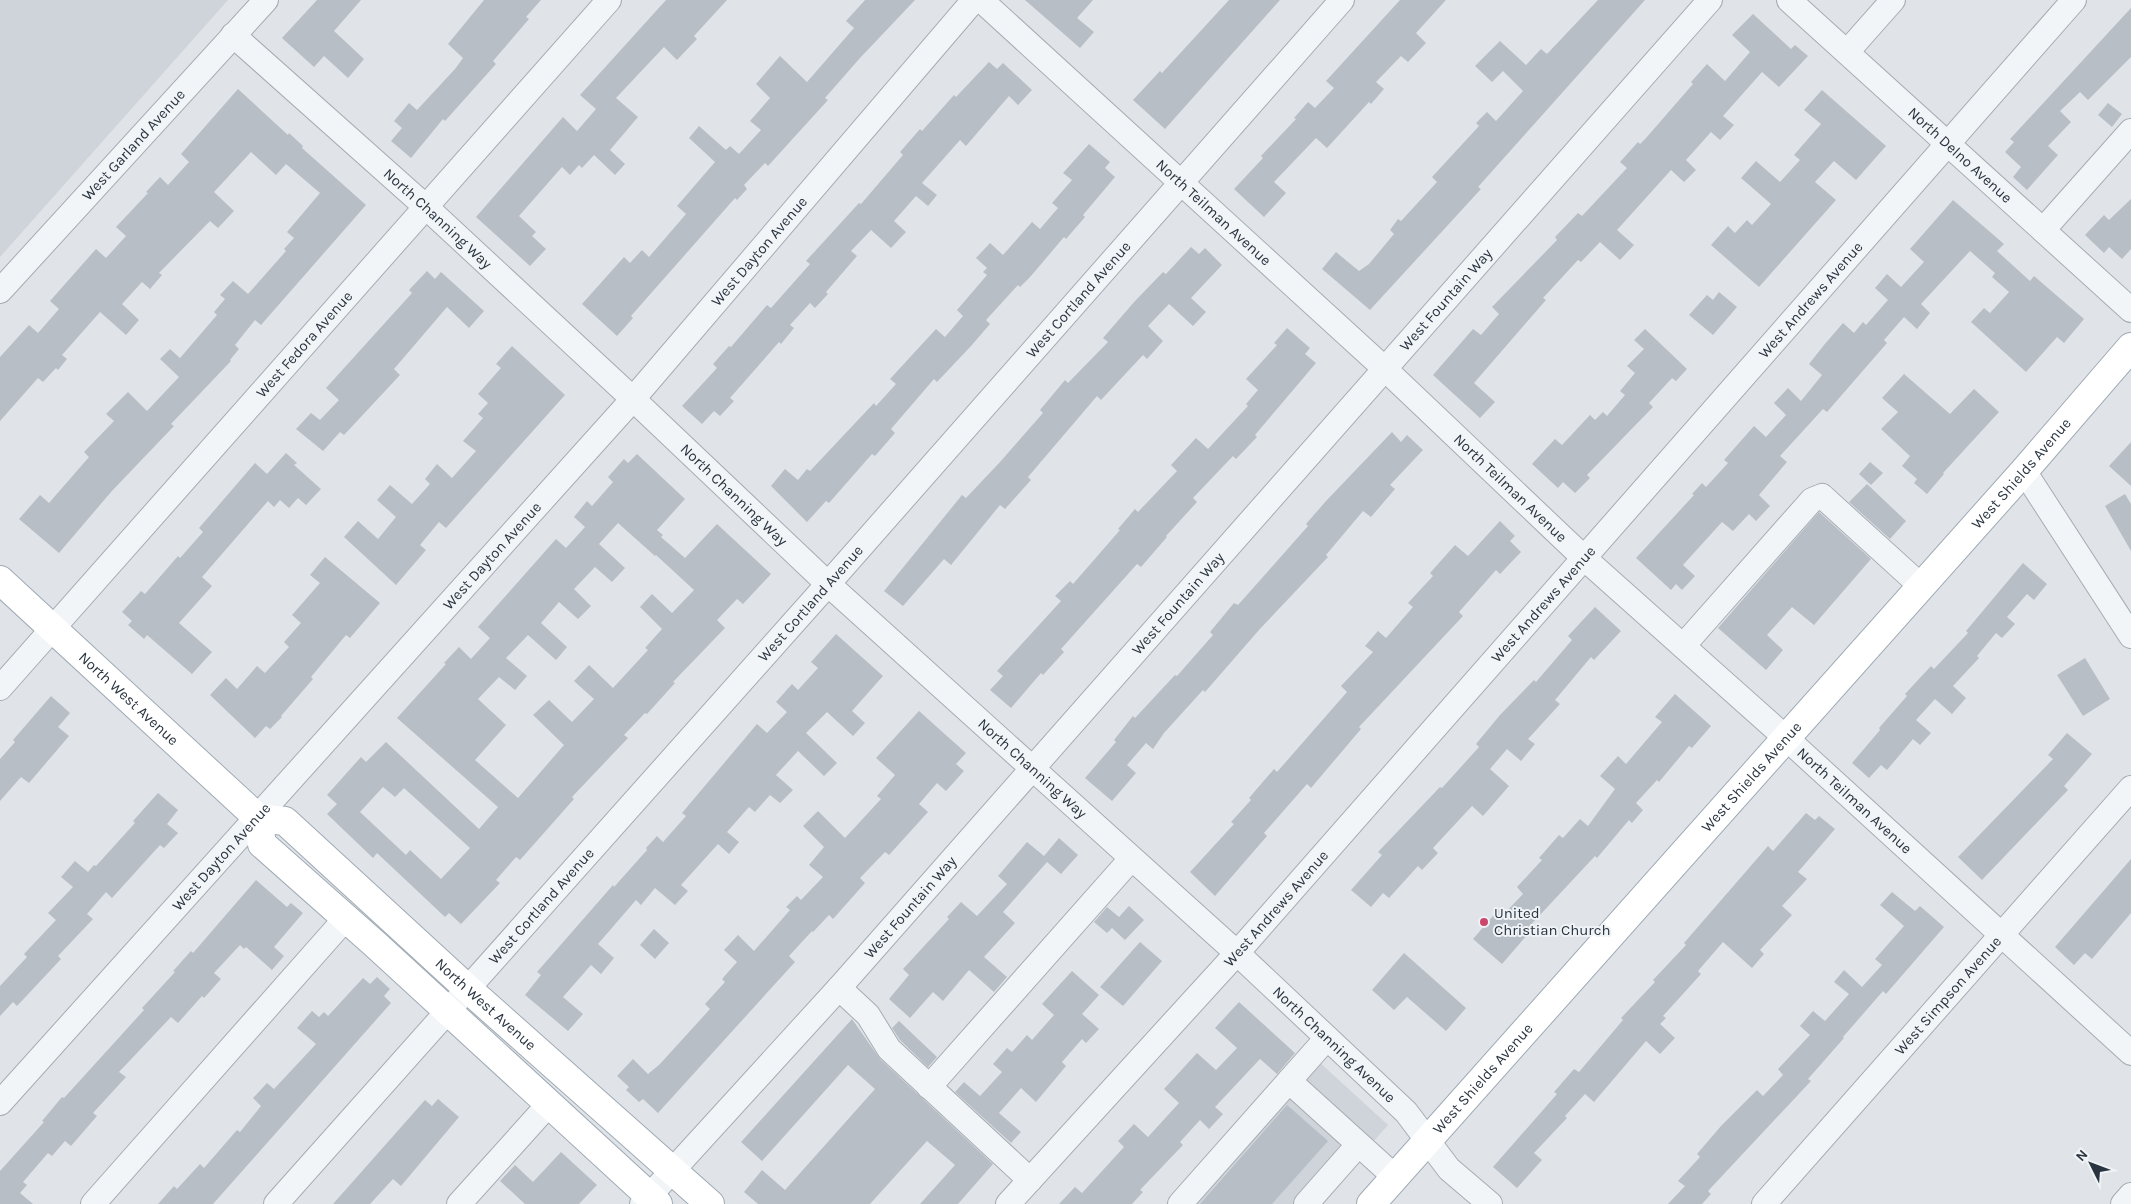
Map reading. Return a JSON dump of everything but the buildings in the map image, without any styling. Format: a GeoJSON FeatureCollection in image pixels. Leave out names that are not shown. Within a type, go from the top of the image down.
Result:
{"type":"FeatureCollection","features":[{"type":"Feature","properties":{"kind":"main road","name":"West Shields Avenue"},"geometry":{"type":"LineString","coordinates":[[1371,1204],[2024,471],[2131,347]]}},
{"type":"Feature","properties":{"kind":"main road","name":"North West Avenue"},"geometry":{"type":"LineString","coordinates":[[0,580],[258,818],[285,821],[468,989],[710,1204]]}},
{"type":"Feature","properties":{"kind":"main road","name":"North West Avenue"},"geometry":{"type":"LineString","coordinates":[[258,818],[262,844],[448,1011],[650,1201]]}},
{"type":"Feature","properties":{"kind":"street","name":"West Fedora Avenue"},"geometry":{"type":"LineString","coordinates":[[0,688],[609,0]]}},
{"type":"Feature","properties":{"kind":"street","name":"West Dayton Avenue"},"geometry":{"type":"LineString","coordinates":[[0,1103],[633,399],[974,0]]}},
{"type":"Feature","properties":{"kind":"street","name":"North Teilman Avenue"},"geometry":{"type":"LineString","coordinates":[[981,0],[1385,369],[1584,558],[1786,738],[2131,1053]]}},
{"type":"Feature","properties":{"kind":"street","name":"West Cortland Avenue"},"geometry":{"type":"LineString","coordinates":[[276,1204],[828,584],[1342,0]]}},
{"type":"Feature","properties":{"kind":"street","name":"West Fountain Way"},"geometry":{"type":"LineString","coordinates":[[650,1201],[673,1170],[839,988],[1710,0]]}},
{"type":"Feature","properties":{"kind":"street","name":"North Delno Avenue"},"geometry":{"type":"LineString","coordinates":[[1789,0],[2131,310]]}},
{"type":"Feature","properties":{"kind":"street"},"geometry":{"type":"LineString","coordinates":[[1847,52],[1893,0]]}},
{"type":"Feature","properties":{"kind":"street","name":"West Andrews Avenue"},"geometry":{"type":"LineString","coordinates":[[1008,1204],[1237,953],[2074,0]]}},
{"type":"Feature","properties":{"kind":"street","name":"West Garland Avenue"},"geometry":{"type":"LineString","coordinates":[[0,291],[233,35],[260,2]]}},
{"type":"Feature","properties":{"kind":"street","name":"North Channing Way"},"geometry":{"type":"LineString","coordinates":[[233,35],[426,207],[633,399],[828,584],[1237,953]]}},
{"type":"Feature","properties":{"kind":"street"},"geometry":{"type":"LineString","coordinates":[[2043,230],[2131,132]]}},
{"type":"Feature","properties":{"kind":"street"},"geometry":{"type":"LineString","coordinates":[[2024,471],[2131,636]]}},
{"type":"Feature","properties":{"kind":"street"},"geometry":{"type":"LineString","coordinates":[[1683,646],[1812,500],[1822,496],[1921,586]]}},
{"type":"Feature","properties":{"kind":"street","name":"West Simpson Avenue"},"geometry":{"type":"LineString","coordinates":[[1764,1204],[2131,788]]}},
{"type":"Feature","properties":{"kind":"street"},"geometry":{"type":"LineString","coordinates":[[929,1087],[1131,859]]}},
{"type":"Feature","properties":{"kind":"street"},"geometry":{"type":"LineString","coordinates":[[93,1204],[346,918]]}},
{"type":"Feature","properties":{"kind":"street","name":"North Channing Avenue"},"geometry":{"type":"LineString","coordinates":[[1237,953],[1406,1112],[1427,1140]]}},
{"type":"Feature","properties":{"kind":"street"},"geometry":{"type":"LineString","coordinates":[[839,988],[868,1015],[889,1049],[1030,1180]]}},
{"type":"Feature","properties":{"kind":"street"},"geometry":{"type":"LineString","coordinates":[[1180,1204],[1327,1038]]}},
{"type":"Feature","properties":{"kind":"street"},"geometry":{"type":"LineString","coordinates":[[1289,1081],[1394,1177]]}},
{"type":"Feature","properties":{"kind":"street"},"geometry":{"type":"LineString","coordinates":[[459,1204],[549,1104]]}},
{"type":"Feature","properties":{"kind":"street"},"geometry":{"type":"LineString","coordinates":[[1427,1140],[1449,1169],[1490,1204]]}},
{"type":"Feature","properties":{"kind":"street"},"geometry":{"type":"LineString","coordinates":[[1306,1204],[1358,1145]]}},
{"type":"Feature","properties":{"kind":"street"},"geometry":{"type":"LineString","coordinates":[[2123,1204],[2131,1195]]}},
{"type":"Feature","properties":{"kind":"shaded area"},"geometry":{"type":"Polygon","coordinates":[[[0,0],[228,0],[0,257],[0,0]]]}},
{"type":"Feature","properties":{"kind":"shaded area"},"geometry":{"type":"Polygon","coordinates":[[[1318,1061],[1388,1125],[1318,1204],[1190,1204],[1318,1061]]]}},
{"type":"Feature","properties":{"kind":"place","name":"United Christian Church"},"geometry":{"type":"Point","coordinates":[1484,922]}}]}
